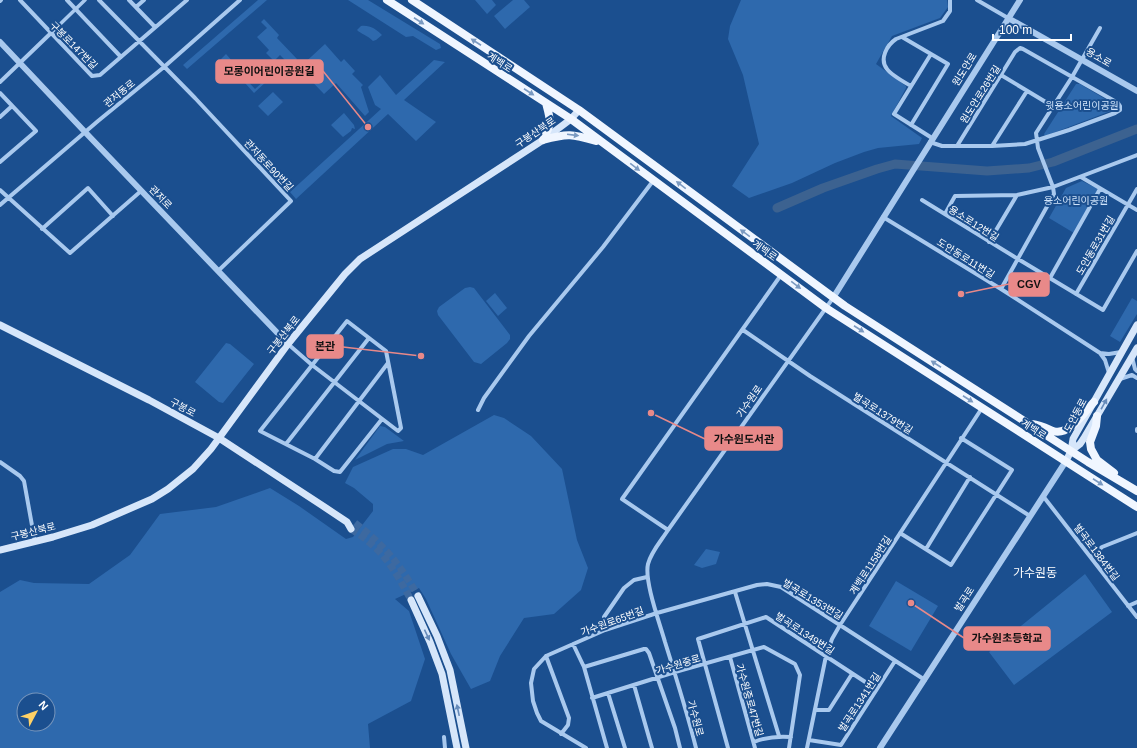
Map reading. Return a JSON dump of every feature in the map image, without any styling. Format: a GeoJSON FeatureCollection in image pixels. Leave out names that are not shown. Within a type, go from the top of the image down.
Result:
{"type":"FeatureCollection","features":[{"type":"Feature","properties":{"kind":"main road","name":"계백로"},"geometry":{"type":"LineString","coordinates":[[387,0],[571,119],[826,308],[1137,507]]}},
{"type":"Feature","properties":{"kind":"main road","name":"계백로"},"geometry":{"type":"LineString","coordinates":[[412,0],[579,110],[833,298],[1137,492]]}},
{"type":"Feature","properties":{"kind":"main road"},"geometry":{"type":"LineString","coordinates":[[542,140],[551,122],[546,103]]}},
{"type":"Feature","properties":{"kind":"main road","name":"구봉산북로"},"geometry":{"type":"LineString","coordinates":[[0,550],[35,542],[92,525],[152,499],[168,489],[193,468],[211,449],[288,344],[345,274],[360,259],[542,140],[571,119],[579,110]]}},
{"type":"Feature","properties":{"kind":"main road"},"geometry":{"type":"LineString","coordinates":[[542,140],[565,134],[576,135],[602,143]]}},
{"type":"Feature","properties":{"kind":"main road","name":"구봉로"},"geometry":{"type":"LineString","coordinates":[[0,325],[149,400],[219,438],[353,526]]}},
{"type":"Feature","properties":{"kind":"main road","name":"도안동로"},"geometry":{"type":"LineString","coordinates":[[1071,451],[1073,439],[1137,325]]}},
{"type":"Feature","properties":{"kind":"main road","name":"도안동로"},"geometry":{"type":"LineString","coordinates":[[1071,451],[1080,444],[1084,438],[1137,348]]}},
{"type":"Feature","properties":{"kind":"main road"},"geometry":{"type":"LineString","coordinates":[[1028,423],[1043,426],[1059,432],[1066,430],[1094,402]]}},
{"type":"Feature","properties":{"kind":"main road"},"geometry":{"type":"LineString","coordinates":[[1097,416],[1096,426],[1090,442],[1091,449],[1097,460],[1111,470],[1124,484]]}},
{"type":"Feature","properties":{"kind":"main road"},"geometry":{"type":"LineString","coordinates":[[1066,461],[1071,451]]}},
{"type":"Feature","properties":{"kind":"main road"},"geometry":{"type":"LineString","coordinates":[[457,748],[442,674],[414,598],[437,636],[450,670],[466,748]]}},
{"type":"Feature","properties":{"kind":"street","name":"구봉로147번길"},"geometry":{"type":"LineString","coordinates":[[20,0],[92,76],[100,75],[187,0]]}},
{"type":"Feature","properties":{"kind":"street"},"geometry":{"type":"LineString","coordinates":[[67,0],[121,57]]}},
{"type":"Feature","properties":{"kind":"street"},"geometry":{"type":"LineString","coordinates":[[0,82],[85,0]]}},
{"type":"Feature","properties":{"kind":"street"},"geometry":{"type":"LineString","coordinates":[[99,0],[164,66]]}},
{"type":"Feature","properties":{"kind":"street"},"geometry":{"type":"LineString","coordinates":[[129,0],[155,27]]}},
{"type":"Feature","properties":{"kind":"street"},"geometry":{"type":"LineString","coordinates":[[136,7],[144,0]]}},
{"type":"Feature","properties":{"kind":"street","name":"관저동로"},"geometry":{"type":"LineString","coordinates":[[0,205],[240,0]]}},
{"type":"Feature","properties":{"kind":"street"},"geometry":{"type":"LineString","coordinates":[[911,86],[886,69],[884,57],[892,42],[943,21],[950,11],[950,0]]}},
{"type":"Feature","properties":{"kind":"street"},"geometry":{"type":"LineString","coordinates":[[977,0],[1008,18]]}},
{"type":"Feature","properties":{"kind":"street","name":"원도안로"},"geometry":{"type":"LineString","coordinates":[[883,217],[1020,0]]}},
{"type":"Feature","properties":{"kind":"street","name":"용소로"},"geometry":{"type":"LineString","coordinates":[[1008,18],[1083,59],[1137,91]]}},
{"type":"Feature","properties":{"kind":"street"},"geometry":{"type":"LineString","coordinates":[[1001,289],[1054,194],[1038,148],[1036,133],[1072,78],[1100,28]]}},
{"type":"Feature","properties":{"kind":"street"},"geometry":{"type":"LineString","coordinates":[[902,37],[948,64],[911,125]]}},
{"type":"Feature","properties":{"kind":"street","name":"관저로"},"geometry":{"type":"LineString","coordinates":[[0,42],[288,344]]}},
{"type":"Feature","properties":{"kind":"street","name":"원도안로26번길"},"geometry":{"type":"LineString","coordinates":[[957,146],[1017,50],[1023,49],[1072,78]]}},
{"type":"Feature","properties":{"kind":"street"},"geometry":{"type":"LineString","coordinates":[[931,54],[894,114],[942,146],[992,146],[1025,144],[1118,111],[1121,108],[1118,103],[1072,78]]}},
{"type":"Feature","properties":{"kind":"street","name":"관저동로90번길"},"geometry":{"type":"LineString","coordinates":[[164,66],[291,201],[218,271]]}},
{"type":"Feature","properties":{"kind":"street"},"geometry":{"type":"LineString","coordinates":[[1001,75],[1054,107]]}},
{"type":"Feature","properties":{"kind":"street"},"geometry":{"type":"LineString","coordinates":[[992,146],[1027,91]]}},
{"type":"Feature","properties":{"kind":"street"},"geometry":{"type":"LineString","coordinates":[[0,93],[36,131],[1,160]]}},
{"type":"Feature","properties":{"kind":"street"},"geometry":{"type":"LineString","coordinates":[[0,117],[12,106]]}},
{"type":"Feature","properties":{"kind":"street"},"geometry":{"type":"LineString","coordinates":[[945,214],[956,196],[1017,195],[1053,188],[1137,155]]}},
{"type":"Feature","properties":{"kind":"street"},"geometry":{"type":"LineString","coordinates":[[1081,177],[1137,210]]}},
{"type":"Feature","properties":{"kind":"street"},"geometry":{"type":"LineString","coordinates":[[478,410],[484,398],[529,336],[604,247],[653,181]]}},
{"type":"Feature","properties":{"kind":"street"},"geometry":{"type":"LineString","coordinates":[[42,229],[88,188],[113,216]]}},
{"type":"Feature","properties":{"kind":"street"},"geometry":{"type":"LineString","coordinates":[[1050,278],[1100,189]]}},
{"type":"Feature","properties":{"kind":"street","name":"도안동로31번길"},"geometry":{"type":"LineString","coordinates":[[1076,294],[1137,189]]}},
{"type":"Feature","properties":{"kind":"street"},"geometry":{"type":"LineString","coordinates":[[0,190],[70,253],[141,191]]}},
{"type":"Feature","properties":{"kind":"street"},"geometry":{"type":"LineString","coordinates":[[989,242],[1017,195]]}},
{"type":"Feature","properties":{"kind":"street","name":"용소로12번길"},"geometry":{"type":"LineString","coordinates":[[922,200],[1018,260],[1103,310],[1137,251]]}},
{"type":"Feature","properties":{"kind":"street"},"geometry":{"type":"LineString","coordinates":[[833,298],[883,217]]}},
{"type":"Feature","properties":{"kind":"street","name":"도안동로11번길"},"geometry":{"type":"LineString","coordinates":[[883,217],[1001,289],[1100,353]]}},
{"type":"Feature","properties":{"kind":"street"},"geometry":{"type":"LineString","coordinates":[[668,530],[622,499],[782,275]]}},
{"type":"Feature","properties":{"kind":"street","name":"가수원로"},"geometry":{"type":"LineString","coordinates":[[696,748],[647,577],[651,555],[833,298]]}},
{"type":"Feature","properties":{"kind":"street"},"geometry":{"type":"LineString","coordinates":[[288,344],[312,365],[398,431],[400,428],[386,351],[346,321],[312,365],[260,431],[315,459],[334,471],[340,472],[382,419]]}},
{"type":"Feature","properties":{"kind":"street","name":"벌곡로1379번길"},"geometry":{"type":"LineString","coordinates":[[742,330],[787,361],[1030,516]]}},
{"type":"Feature","properties":{"kind":"street"},"geometry":{"type":"LineString","coordinates":[[286,444],[369,338]]}},
{"type":"Feature","properties":{"kind":"street"},"geometry":{"type":"LineString","coordinates":[[1100,353],[1110,354],[1121,352]]}},
{"type":"Feature","properties":{"kind":"street"},"geometry":{"type":"LineString","coordinates":[[1100,353],[1105,360],[1109,373]]}},
{"type":"Feature","properties":{"kind":"street"},"geometry":{"type":"LineString","coordinates":[[1132,357],[1135,369],[1137,371]]}},
{"type":"Feature","properties":{"kind":"street"},"geometry":{"type":"LineString","coordinates":[[315,459],[388,363]]}},
{"type":"Feature","properties":{"kind":"street"},"geometry":{"type":"LineString","coordinates":[[1120,379],[1132,376],[1137,378]]}},
{"type":"Feature","properties":{"kind":"street","name":"계백로1158번길"},"geometry":{"type":"LineString","coordinates":[[807,748],[826,656],[832,639],[961,438],[982,408]]}},
{"type":"Feature","properties":{"kind":"street"},"geometry":{"type":"LineString","coordinates":[[900,533],[951,565],[997,494],[1012,470],[961,438]]}},
{"type":"Feature","properties":{"kind":"street","name":"벌곡로"},"geometry":{"type":"LineString","coordinates":[[880,748],[1066,461]]}},
{"type":"Feature","properties":{"kind":"street"},"geometry":{"type":"LineString","coordinates":[[0,462],[20,476],[24,481],[35,542]]}},
{"type":"Feature","properties":{"kind":"street"},"geometry":{"type":"LineString","coordinates":[[926,549],[970,478]]}},
{"type":"Feature","properties":{"kind":"street","name":"벌곡로1384번길"},"geometry":{"type":"LineString","coordinates":[[1044,496],[1137,618]]}},
{"type":"Feature","properties":{"kind":"street"},"geometry":{"type":"LineString","coordinates":[[1091,557],[1102,547],[1137,533]]}},
{"type":"Feature","properties":{"kind":"street"},"geometry":{"type":"LineString","coordinates":[[605,630],[604,617],[624,588],[634,580],[647,577]]}},
{"type":"Feature","properties":{"kind":"street","name":"벌곡로1353번길"},"geometry":{"type":"LineString","coordinates":[[657,614],[745,588],[767,584],[781,587],[925,680]]}},
{"type":"Feature","properties":{"kind":"street"},"geometry":{"type":"LineString","coordinates":[[735,592],[779,736]]}},
{"type":"Feature","properties":{"kind":"street"},"geometry":{"type":"LineString","coordinates":[[1128,606],[1137,602]]}},
{"type":"Feature","properties":{"kind":"street","name":"가수원로65번길"},"geometry":{"type":"LineString","coordinates":[[586,748],[541,721],[533,701],[531,683],[534,669],[546,656],[605,630],[657,614]]}},
{"type":"Feature","properties":{"kind":"street","name":"벌곡로1349번길"},"geometry":{"type":"LineString","coordinates":[[705,664],[698,639],[766,617],[876,689]]}},
{"type":"Feature","properties":{"kind":"street","name":"가수원로65번길"},"geometry":{"type":"LineString","coordinates":[[573,644],[584,667],[607,748]]}},
{"type":"Feature","properties":{"kind":"street","name":"가수원중로"},"geometry":{"type":"LineString","coordinates":[[592,698],[675,672],[764,647],[795,664],[800,675],[789,748]]}},
{"type":"Feature","properties":{"kind":"street"},"geometry":{"type":"LineString","coordinates":[[584,667],[644,649],[649,653],[675,728],[680,748]]}},
{"type":"Feature","properties":{"kind":"street"},"geometry":{"type":"LineString","coordinates":[[546,656],[568,718],[568,725],[561,734]]}},
{"type":"Feature","properties":{"kind":"street","name":"가수원중로47번길"},"geometry":{"type":"LineString","coordinates":[[730,657],[755,748]]}},
{"type":"Feature","properties":{"kind":"street","name":"벌곡로1341번길"},"geometry":{"type":"LineString","coordinates":[[809,740],[840,745],[895,661]]}},
{"type":"Feature","properties":{"kind":"street"},"geometry":{"type":"LineString","coordinates":[[705,664],[728,748]]}},
{"type":"Feature","properties":{"kind":"street"},"geometry":{"type":"LineString","coordinates":[[815,710],[828,710],[852,674]]}},
{"type":"Feature","properties":{"kind":"street"},"geometry":{"type":"LineString","coordinates":[[634,685],[652,748]]}},
{"type":"Feature","properties":{"kind":"street"},"geometry":{"type":"LineString","coordinates":[[608,693],[625,748]]}},
{"type":"Feature","properties":{"kind":"street"},"geometry":{"type":"LineString","coordinates":[[754,742],[762,738],[779,736],[791,737]]}},
{"type":"Feature","properties":{"kind":"street"},"geometry":{"type":"LineString","coordinates":[[444,737],[444,748]]}},
{"type":"Feature","properties":{"kind":"green space"},"geometry":{"type":"Polygon","coordinates":[[[258,0],[267,0],[187,69],[183,65],[258,0]]]}},
{"type":"Feature","properties":{"kind":"green space"},"geometry":{"type":"Polygon","coordinates":[[[348,0],[368,0],[440,44],[441,48],[436,50],[413,36],[406,37],[348,0]]]}},
{"type":"Feature","properties":{"kind":"green space"},"geometry":{"type":"Polygon","coordinates":[[[475,0],[492,0],[496,5],[487,14],[475,0]]]}},
{"type":"Feature","properties":{"kind":"green space"},"geometry":{"type":"Polygon","coordinates":[[[513,0],[524,0],[530,7],[505,29],[494,16],[513,0]]]}},
{"type":"Feature","properties":{"kind":"green space"},"geometry":{"type":"Polygon","coordinates":[[[741,0],[947,0],[948,7],[940,18],[892,36],[876,64],[906,86],[891,116],[922,138],[919,144],[878,148],[864,152],[835,163],[792,183],[749,198],[732,186],[759,144],[743,75],[728,39],[730,26],[741,0]]]}},
{"type":"Feature","properties":{"kind":"green space"},"geometry":{"type":"Polygon","coordinates":[[[264,19],[279,35],[277,38],[297,59],[295,61],[286,61],[280,55],[274,61],[266,53],[269,50],[257,37],[267,28],[261,22],[264,19]]]}},
{"type":"Feature","properties":{"kind":"green space"},"geometry":{"type":"Polygon","coordinates":[[[361,26],[373,28],[382,35],[373,41],[357,30],[361,26]]]}},
{"type":"Feature","properties":{"kind":"green space"},"geometry":{"type":"Polygon","coordinates":[[[325,44],[341,62],[344,59],[355,71],[352,74],[363,85],[361,87],[369,112],[365,116],[336,83],[324,94],[299,68],[325,44]]]}},
{"type":"Feature","properties":{"kind":"green space"},"geometry":{"type":"Polygon","coordinates":[[[226,54],[240,70],[239,72],[255,89],[265,80],[267,81],[254,93],[226,62],[223,63],[221,59],[226,54]]]}},
{"type":"Feature","properties":{"kind":"green space"},"geometry":{"type":"Polygon","coordinates":[[[434,60],[445,62],[404,100],[436,122],[416,141],[388,114],[296,199],[290,192],[381,109],[375,105],[368,87],[380,75],[396,95],[434,60]]]}},
{"type":"Feature","properties":{"kind":"green space","name":"윗용소어린이공원"},"geometry":{"type":"Polygon","coordinates":[[[1076,84],[1080,84],[1117,106],[1116,109],[1045,136],[1044,134],[1076,84]]]}},
{"type":"Feature","properties":{"kind":"green space"},"geometry":{"type":"Polygon","coordinates":[[[273,92],[283,102],[268,116],[258,106],[273,92]]]}},
{"type":"Feature","properties":{"kind":"green space"},"geometry":{"type":"Polygon","coordinates":[[[344,113],[354,125],[355,129],[352,128],[351,131],[343,137],[331,125],[344,113]]]}},
{"type":"Feature","properties":{"kind":"green space","name":"용소어린이공원"},"geometry":{"type":"Polygon","coordinates":[[[1082,181],[1098,189],[1074,233],[1049,218],[1066,188],[1082,181]]]}},
{"type":"Feature","properties":{"kind":"green space"},"geometry":{"type":"Polygon","coordinates":[[[465,288],[474,288],[510,335],[510,339],[507,343],[481,364],[474,362],[438,315],[437,311],[439,307],[465,288]]]}},
{"type":"Feature","properties":{"kind":"green space"},"geometry":{"type":"Polygon","coordinates":[[[495,293],[507,308],[498,316],[486,301],[495,293]]]}},
{"type":"Feature","properties":{"kind":"green space"},"geometry":{"type":"Polygon","coordinates":[[[1132,298],[1137,301],[1137,314],[1120,342],[1110,336],[1132,298]]]}},
{"type":"Feature","properties":{"kind":"green space"},"geometry":{"type":"Polygon","coordinates":[[[226,343],[230,344],[254,364],[223,403],[219,402],[195,382],[226,343]]]}},
{"type":"Feature","properties":{"kind":"green space"},"geometry":{"type":"Polygon","coordinates":[[[494,415],[504,418],[531,436],[562,469],[577,540],[588,568],[581,590],[554,614],[524,618],[500,656],[490,681],[471,689],[451,654],[426,599],[419,588],[395,599],[409,611],[425,659],[411,701],[368,724],[370,748],[0,748],[0,592],[20,580],[34,583],[89,584],[130,555],[160,514],[216,507],[270,488],[299,506],[346,539],[353,537],[373,511],[373,504],[354,488],[345,483],[353,467],[393,449],[406,449],[423,455],[494,415]]]}},
{"type":"Feature","properties":{"kind":"green space"},"geometry":{"type":"Polygon","coordinates":[[[380,426],[385,427],[404,441],[387,444],[355,460],[380,426]]]}},
{"type":"Feature","properties":{"kind":"green space"},"geometry":{"type":"Polygon","coordinates":[[[706,549],[720,552],[716,564],[702,568],[694,565],[706,549]]]}},
{"type":"Feature","properties":{"kind":"green space"},"geometry":{"type":"Polygon","coordinates":[[[1085,574],[1112,612],[1014,685],[989,652],[1085,574]]]}},
{"type":"Feature","properties":{"kind":"green space"},"geometry":{"type":"Polygon","coordinates":[[[896,581],[938,606],[911,651],[869,626],[896,581]]]}},
{"type":"Feature","properties":{"kind":"waterway"},"geometry":{"type":"LineString","coordinates":[[777,208],[823,188],[895,164],[987,171],[1029,168],[1053,162],[1137,129]]}},
{"type":"Feature","properties":{"kind":"tunnel"},"geometry":{"type":"LineString","coordinates":[[355,523],[375,539],[398,564],[418,596]]}},
{"type":"Feature","properties":{"kind":"tunnel"},"geometry":{"type":"LineString","coordinates":[[351,529],[366,540],[383,556],[394,570],[411,600]]}},
{"type":"Feature","properties":{"kind":"place","name":"모롱이어린이공원길"},"geometry":{"type":"Point","coordinates":[368,127]}},
{"type":"Feature","properties":{"kind":"place","name":"CGV"},"geometry":{"type":"Point","coordinates":[961,294]}},
{"type":"Feature","properties":{"kind":"place","name":"본관"},"geometry":{"type":"Point","coordinates":[421,356]}},
{"type":"Feature","properties":{"kind":"place","name":"가수원도서관"},"geometry":{"type":"Point","coordinates":[651,413]}},
{"type":"Feature","properties":{"kind":"place","name":"가수원초등학교"},"geometry":{"type":"Point","coordinates":[911,603]}},
{"type":"Feature","properties":{"kind":"district","name":"가수원동"},"geometry":{"type":"Point","coordinates":[1035,573]}}]}
